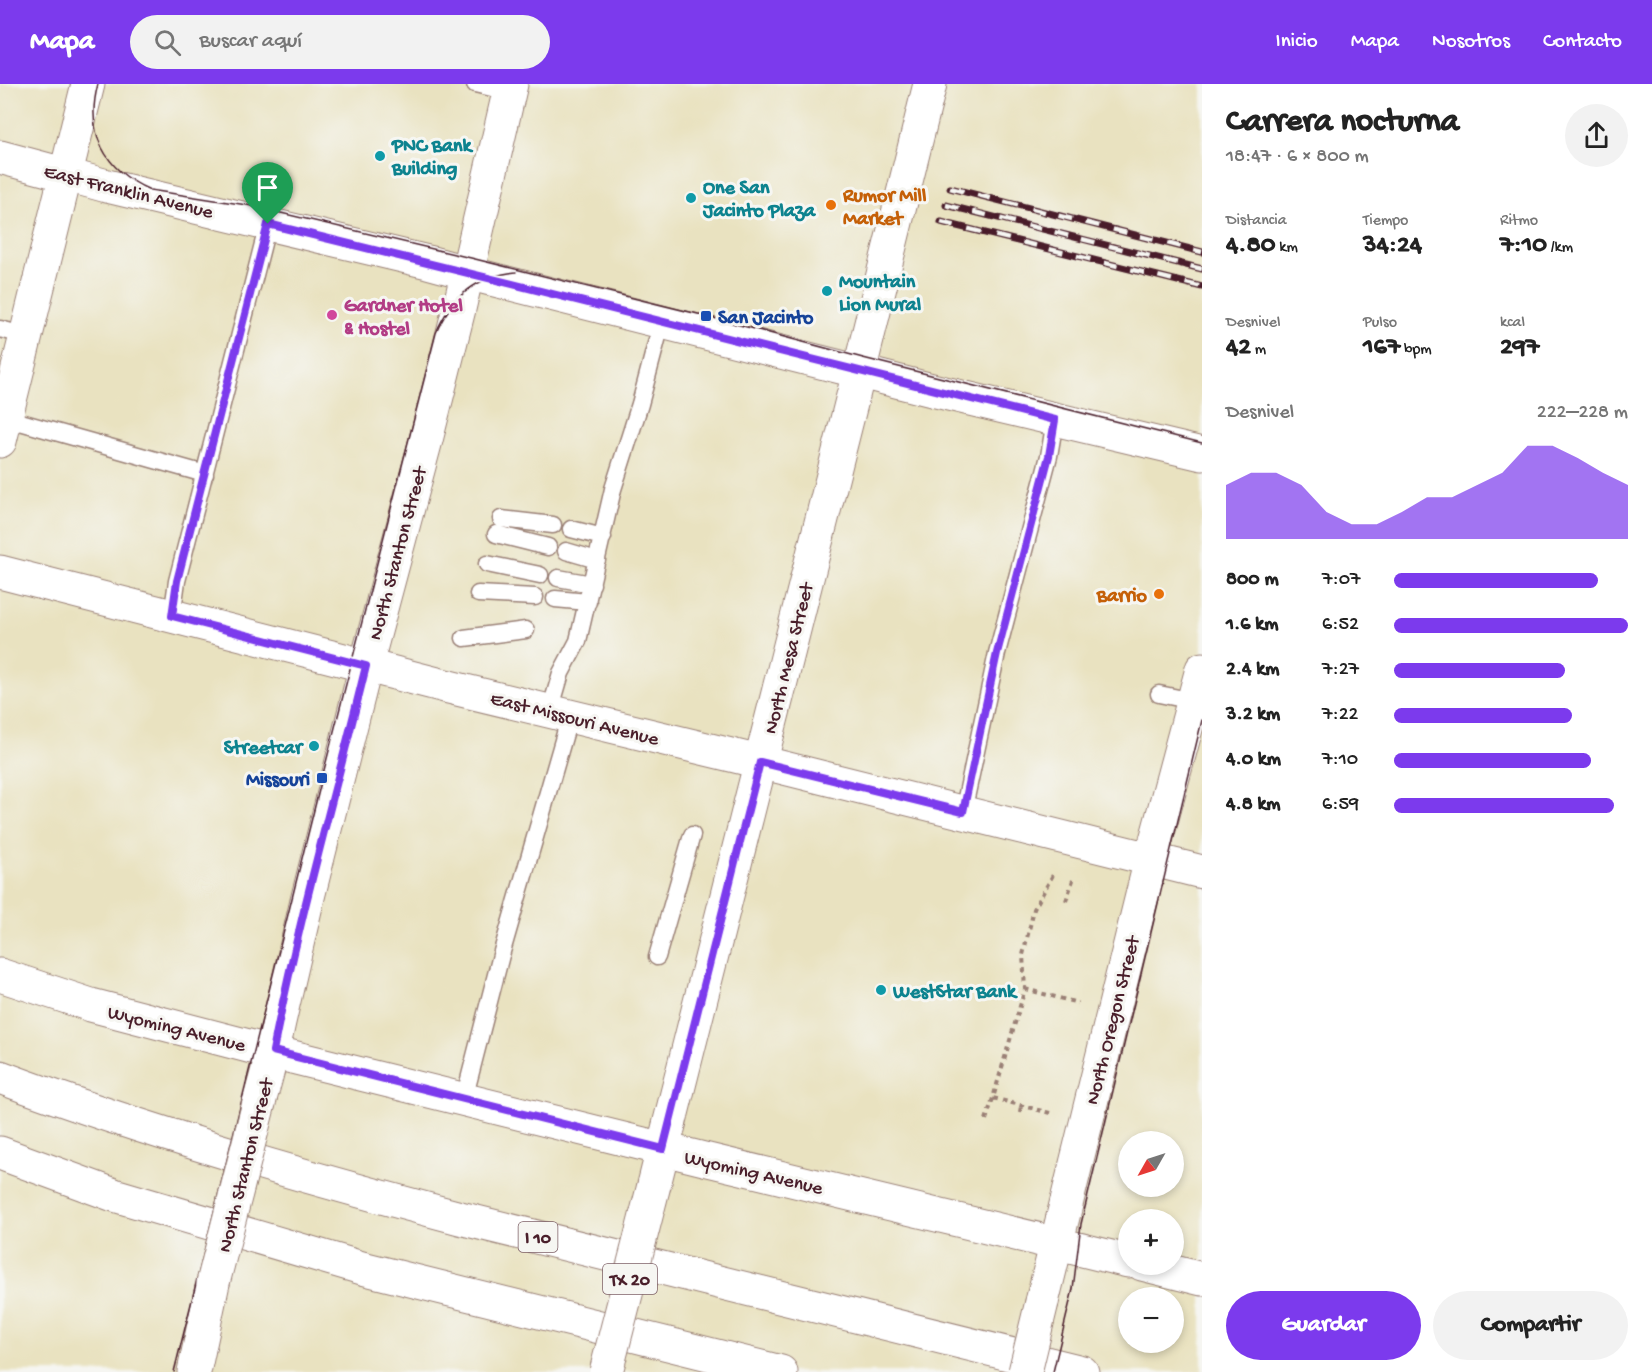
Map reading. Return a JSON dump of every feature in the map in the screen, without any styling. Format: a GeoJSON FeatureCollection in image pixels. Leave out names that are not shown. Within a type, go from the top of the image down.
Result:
{"type":"FeatureCollection","features":[{"type":"Feature","properties":{"kind":"main road"},"geometry":{"type":"LineString","coordinates":[[3,430],[13,332],[67,175],[88,84]]}},
{"type":"Feature","properties":{"kind":"main road","name":"North Mesa Street"},"geometry":{"type":"LineString","coordinates":[[606,1372],[930,84]]}},
{"type":"Feature","properties":{"kind":"main road","name":"North Stanton Street"},"geometry":{"type":"LineString","coordinates":[[194,1372],[213,1283],[273,1051],[366,666],[468,272],[510,88]]}},
{"type":"Feature","properties":{"kind":"main road","name":"East Franklin Avenue"},"geometry":{"type":"LineString","coordinates":[[0,157],[107,186],[468,272],[859,372],[1202,454]]}},
{"type":"Feature","properties":{"kind":"main road","name":"East Missouri Avenue"},"geometry":{"type":"LineString","coordinates":[[0,572],[366,666],[1202,872]]}},
{"type":"Feature","properties":{"kind":"main road","name":"North Oregon Street"},"geometry":{"type":"LineString","coordinates":[[1025,1372],[1152,859],[1202,669]]}},
{"type":"Feature","properties":{"kind":"main road","name":"Wyoming Avenue"},"geometry":{"type":"LineString","coordinates":[[0,975],[91,1005],[663,1149],[1118,1258]]}},
{"type":"Feature","properties":{"kind":"main road","name":"I 10"},"geometry":{"type":"LineString","coordinates":[[0,1077],[63,1101],[172,1137],[460,1218],[1082,1372]]}},
{"type":"Feature","properties":{"kind":"main road"},"geometry":{"type":"LineString","coordinates":[[0,1153],[114,1195],[362,1268],[781,1372]]}},
{"type":"Feature","properties":{"kind":"main road"},"geometry":{"type":"LineString","coordinates":[[1184,1274],[1202,1279]]}},
{"type":"Feature","properties":{"kind":"lane"},"geometry":{"type":"LineString","coordinates":[[475,84],[510,88]]}},
{"type":"Feature","properties":{"kind":"lane"},"geometry":{"type":"LineString","coordinates":[[172,616],[177,581],[268,224]]}},
{"type":"Feature","properties":{"kind":"lane"},"geometry":{"type":"LineString","coordinates":[[464,1099],[560,714],[561,673],[578,640],[613,489],[640,404],[662,321]]}},
{"type":"Feature","properties":{"kind":"lane"},"geometry":{"type":"LineString","coordinates":[[963,812],[997,653],[1049,456],[1055,420]]}},
{"type":"Feature","properties":{"kind":"lane"},"geometry":{"type":"LineString","coordinates":[[3,430],[205,474]]}},
{"type":"Feature","properties":{"kind":"lane"},"geometry":{"type":"LineString","coordinates":[[548,546],[499,526],[553,525]]}},
{"type":"Feature","properties":{"kind":"lane"},"geometry":{"type":"LineString","coordinates":[[571,529],[603,537]]}},
{"type":"Feature","properties":{"kind":"lane"},"geometry":{"type":"LineString","coordinates":[[566,551],[597,560]]}},
{"type":"Feature","properties":{"kind":"lane"},"geometry":{"type":"LineString","coordinates":[[487,564],[540,575]]}},
{"type":"Feature","properties":{"kind":"lane"},"geometry":{"type":"LineString","coordinates":[[558,578],[592,584]]}},
{"type":"Feature","properties":{"kind":"lane"},"geometry":{"type":"LineString","coordinates":[[478,594],[535,597]]}},
{"type":"Feature","properties":{"kind":"lane"},"geometry":{"type":"LineString","coordinates":[[555,599],[586,611]]}},
{"type":"Feature","properties":{"kind":"lane"},"geometry":{"type":"LineString","coordinates":[[465,638],[526,630]]}},
{"type":"Feature","properties":{"kind":"lane"},"geometry":{"type":"LineString","coordinates":[[1160,694],[1193,701]]}},
{"type":"Feature","properties":{"kind":"lane"},"geometry":{"type":"LineString","coordinates":[[657,957],[692,835]]}},
{"type":"Feature","properties":{"kind":"path"},"geometry":{"type":"LineString","coordinates":[[986,1120],[1025,989],[1023,955],[1034,909],[1054,873]]}},
{"type":"Feature","properties":{"kind":"path"},"geometry":{"type":"LineString","coordinates":[[1066,901],[1073,880]]}},
{"type":"Feature","properties":{"kind":"path"},"geometry":{"type":"LineString","coordinates":[[1025,989],[1078,1004]]}},
{"type":"Feature","properties":{"kind":"path"},"geometry":{"type":"LineString","coordinates":[[993,1098],[1050,1113]]}},
{"type":"Feature","properties":{"kind":"path"},"geometry":{"type":"LineString","coordinates":[[1020,1112],[1021,1106]]}},
{"type":"Feature","properties":{"kind":"tram line"},"geometry":{"type":"LineString","coordinates":[[98,84],[94,118],[102,148],[121,172],[150,190],[247,205],[471,258],[1202,443]]}},
{"type":"Feature","properties":{"kind":"tram line"},"geometry":{"type":"LineString","coordinates":[[174,1372],[436,333],[449,309],[467,290],[489,278],[516,272]]}},
{"type":"Feature","properties":{"kind":"tram line"},"geometry":{"type":"LineString","coordinates":[[1053,1372],[1073,1289],[1081,1224],[1202,720]]}},
{"type":"Feature","properties":{"kind":"railway"},"geometry":{"type":"LineString","coordinates":[[950,188],[1202,252]]}},
{"type":"Feature","properties":{"kind":"railway"},"geometry":{"type":"LineString","coordinates":[[946,205],[1202,269]]}},
{"type":"Feature","properties":{"kind":"railway"},"geometry":{"type":"LineString","coordinates":[[941,222],[1202,287]]}},
{"type":"Feature","properties":{"kind":"place","name":"PNC Bank Building"},"geometry":{"type":"Point","coordinates":[380,156]}},
{"type":"Feature","properties":{"kind":"place","name":"One San Jacinto Plaza"},"geometry":{"type":"Point","coordinates":[691,198]}},
{"type":"Feature","properties":{"kind":"place","name":"Rumor Mill Market"},"geometry":{"type":"Point","coordinates":[831,205]}},
{"type":"Feature","properties":{"kind":"place","name":"Mountain Lion Mural"},"geometry":{"type":"Point","coordinates":[827,291]}},
{"type":"Feature","properties":{"kind":"place","name":"Gardner Hotel & Hostel"},"geometry":{"type":"Point","coordinates":[332,315]}},
{"type":"Feature","properties":{"kind":"place","name":"San Jacinto"},"geometry":{"type":"Point","coordinates":[706,316]}},
{"type":"Feature","properties":{"kind":"place","name":"Barrio"},"geometry":{"type":"Point","coordinates":[1159,594]}},
{"type":"Feature","properties":{"kind":"place","name":"Streetcar"},"geometry":{"type":"Point","coordinates":[314,746]}},
{"type":"Feature","properties":{"kind":"place","name":"Missouri"},"geometry":{"type":"Point","coordinates":[322,778]}},
{"type":"Feature","properties":{"kind":"place","name":"WestStar Bank"},"geometry":{"type":"Point","coordinates":[881,990]}},
{"type":"Feature","properties":{"kind":"route"},"geometry":{"type":"LineString","coordinates":[[268,224],[1055,420],[1049,456],[997,653],[963,812],[760,762],[663,1149],[273,1051],[366,666],[172,616],[177,581],[268,224]]}}]}
